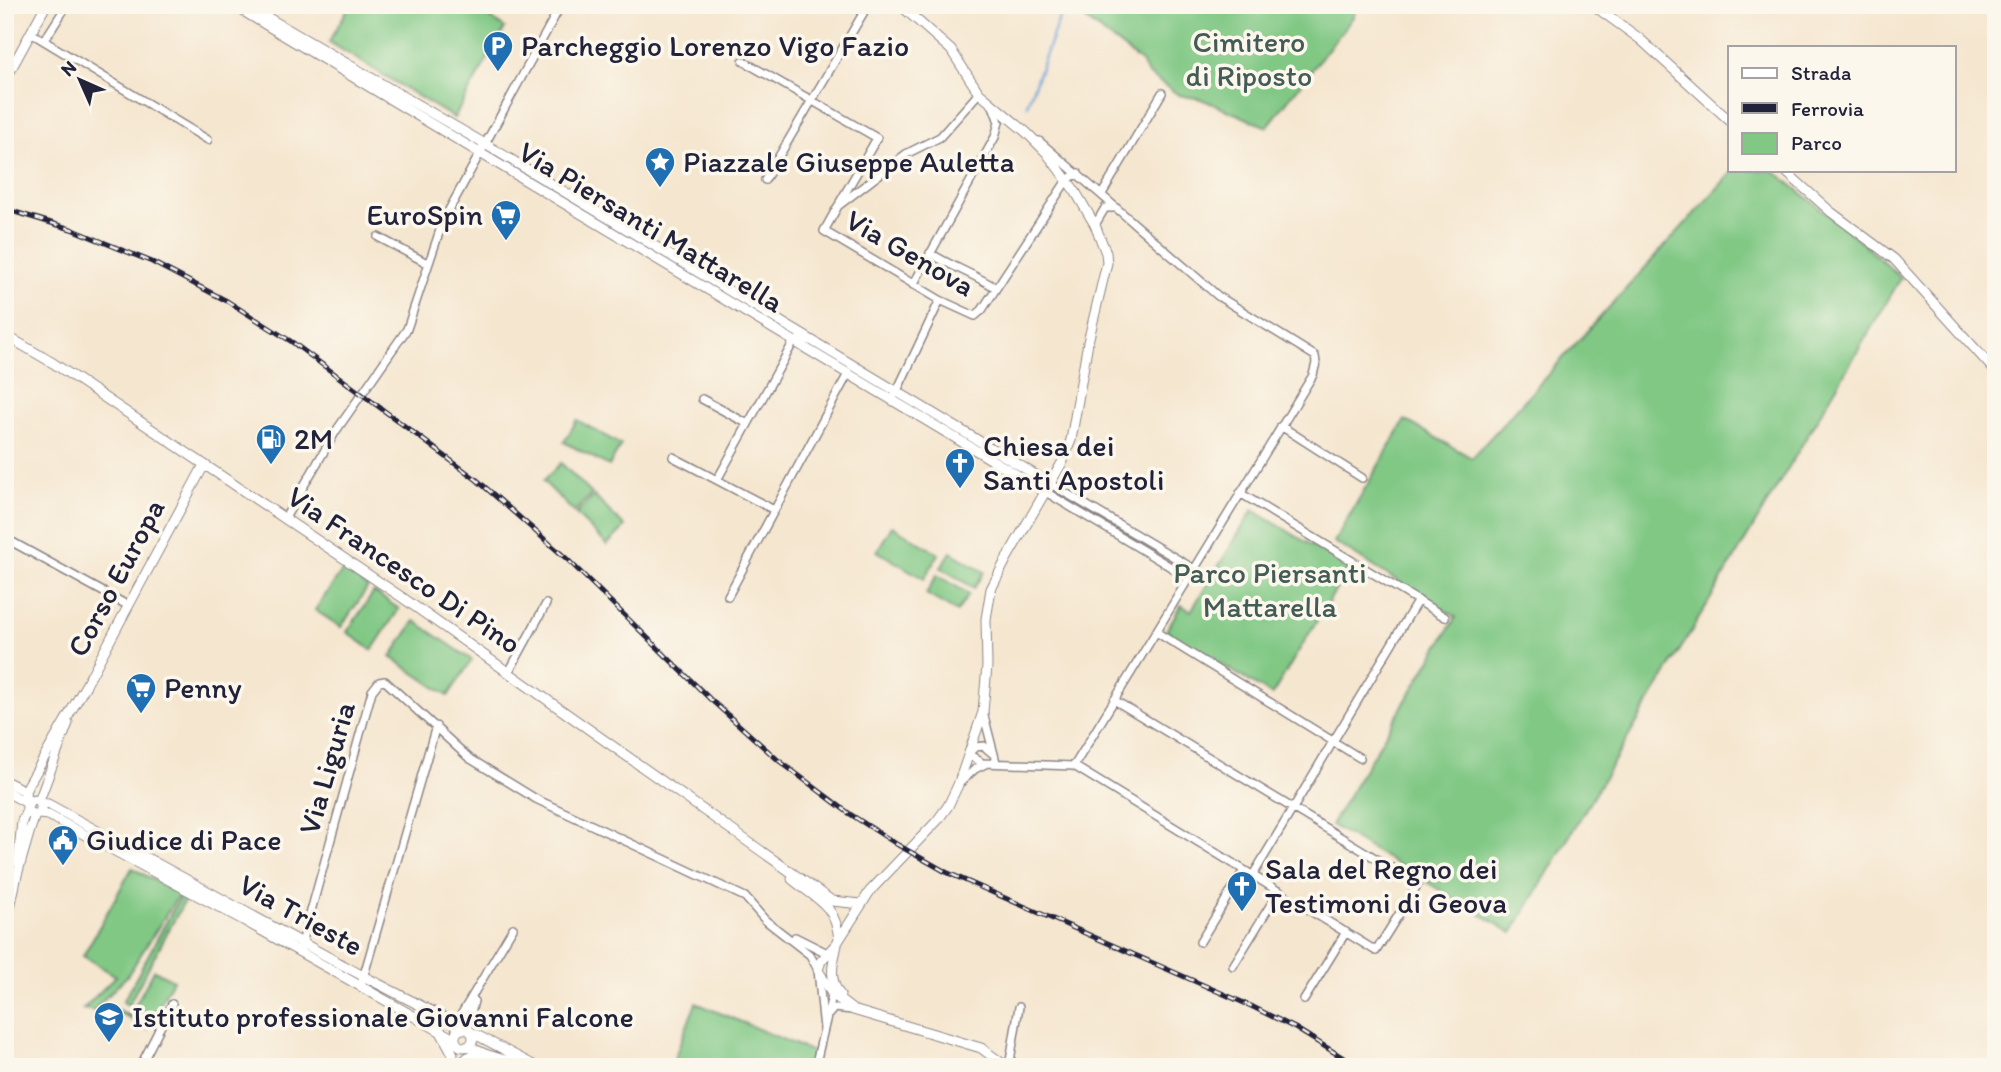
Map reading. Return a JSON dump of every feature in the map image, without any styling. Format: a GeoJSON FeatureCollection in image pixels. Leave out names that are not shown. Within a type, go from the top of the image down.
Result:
{"type":"FeatureCollection","features":[{"type":"Feature","properties":{"kind":"street"},"geometry":{"type":"LineString","coordinates":[[5,80],[46,5]]}},
{"type":"Feature","properties":{"kind":"street"},"geometry":{"type":"LineString","coordinates":[[41,17],[54,5]]}},
{"type":"Feature","properties":{"kind":"street"},"geometry":{"type":"LineString","coordinates":[[44,41],[67,5]]}},
{"type":"Feature","properties":{"kind":"street","name":"Via Piersanti Mattarella"},"geometry":{"type":"LineString","coordinates":[[233,5],[815,343],[851,369],[1047,487]]}},
{"type":"Feature","properties":{"kind":"street","name":"Via Piersanti Mattarella"},"geometry":{"type":"LineString","coordinates":[[246,5],[794,341],[851,369]]}},
{"type":"Feature","properties":{"kind":"street"},"geometry":{"type":"LineString","coordinates":[[285,518],[337,431],[407,329],[443,221],[561,5]]}},
{"type":"Feature","properties":{"kind":"street"},"geometry":{"type":"LineString","coordinates":[[765,180],[868,5]]}},
{"type":"Feature","properties":{"kind":"street"},"geometry":{"type":"LineString","coordinates":[[900,5],[951,50],[979,93],[993,106],[1053,150],[1115,208],[1219,296],[1315,356],[1316,369],[1074,766]]}},
{"type":"Feature","properties":{"kind":"street"},"geometry":{"type":"LineString","coordinates":[[1593,5],[1640,39],[1728,119]]}},
{"type":"Feature","properties":{"kind":"street"},"geometry":{"type":"LineString","coordinates":[[32,33],[208,139]]}},
{"type":"Feature","properties":{"kind":"street"},"geometry":{"type":"LineString","coordinates":[[743,61],[877,138],[838,206]]}},
{"type":"Feature","properties":{"kind":"street","name":"Via Genova"},"geometry":{"type":"LineString","coordinates":[[979,93],[940,137],[906,154],[838,206],[824,231],[913,285],[975,316],[996,288]]}},
{"type":"Feature","properties":{"kind":"street"},"geometry":{"type":"LineString","coordinates":[[1102,194],[1162,93]]}},
{"type":"Feature","properties":{"kind":"street"},"geometry":{"type":"LineString","coordinates":[[913,285],[995,137],[999,122],[993,106]]}},
{"type":"Feature","properties":{"kind":"street"},"geometry":{"type":"LineString","coordinates":[[824,1029],[818,970],[821,961],[838,941],[870,891],[937,821],[958,785],[983,712],[987,666],[986,619],[991,590],[1071,440],[1087,342],[1105,275],[1106,253],[1094,225],[1067,180],[1026,132]]}},
{"type":"Feature","properties":{"kind":"street"},"geometry":{"type":"LineString","coordinates":[[1785,172],[1831,212],[1894,259],[1996,372]]}},
{"type":"Feature","properties":{"kind":"street"},"geometry":{"type":"LineString","coordinates":[[930,253],[996,288],[1067,180],[1078,173]]}},
{"type":"Feature","properties":{"kind":"street"},"geometry":{"type":"LineString","coordinates":[[1094,225],[1105,208],[1115,208]]}},
{"type":"Feature","properties":{"kind":"street"},"geometry":{"type":"LineString","coordinates":[[378,237],[427,263]]}},
{"type":"Feature","properties":{"kind":"street"},"geometry":{"type":"LineString","coordinates":[[895,396],[940,300]]}},
{"type":"Feature","properties":{"kind":"street","name":"Via Francesco Di Pino"},"geometry":{"type":"LineString","coordinates":[[5,335],[53,363],[285,518],[509,672],[767,857]]}},
{"type":"Feature","properties":{"kind":"street"},"geometry":{"type":"LineString","coordinates":[[717,480],[794,341],[801,339],[815,343]]}},
{"type":"Feature","properties":{"kind":"street"},"geometry":{"type":"LineString","coordinates":[[728,596],[851,369]]}},
{"type":"Feature","properties":{"kind":"street"},"geometry":{"type":"LineString","coordinates":[[702,399],[748,424]]}},
{"type":"Feature","properties":{"kind":"street"},"geometry":{"type":"LineString","coordinates":[[1281,426],[1362,478]]}},
{"type":"Feature","properties":{"kind":"street"},"geometry":{"type":"LineString","coordinates":[[673,457],[775,510]]}},
{"type":"Feature","properties":{"kind":"street","name":"Corso Europa"},"geometry":{"type":"LineString","coordinates":[[78,699],[204,465]]}},
{"type":"Feature","properties":{"kind":"street"},"geometry":{"type":"LineString","coordinates":[[1047,487],[1194,569]]}},
{"type":"Feature","properties":{"kind":"street"},"geometry":{"type":"LineString","coordinates":[[1047,487],[1189,578]]}},
{"type":"Feature","properties":{"kind":"street"},"geometry":{"type":"LineString","coordinates":[[1240,493],[1445,617]]}},
{"type":"Feature","properties":{"kind":"street"},"geometry":{"type":"LineString","coordinates":[[5,538],[127,605]]}},
{"type":"Feature","properties":{"kind":"street"},"geometry":{"type":"LineString","coordinates":[[1253,875],[1418,600]]}},
{"type":"Feature","properties":{"kind":"street"},"geometry":{"type":"LineString","coordinates":[[509,672],[546,604]]}},
{"type":"Feature","properties":{"kind":"street"},"geometry":{"type":"LineString","coordinates":[[1156,632],[1360,758]]}},
{"type":"Feature","properties":{"kind":"street","name":"Via Liguria"},"geometry":{"type":"LineString","coordinates":[[300,947],[374,686],[385,681],[436,726]]}},
{"type":"Feature","properties":{"kind":"street"},"geometry":{"type":"LineString","coordinates":[[30,810],[25,791],[78,699]]}},
{"type":"Feature","properties":{"kind":"street"},"geometry":{"type":"LineString","coordinates":[[5,931],[17,875],[22,821],[30,810],[30,801],[40,802],[78,699]]}},
{"type":"Feature","properties":{"kind":"street"},"geometry":{"type":"LineString","coordinates":[[970,753],[976,761],[1074,766],[1376,951],[1418,884],[1114,700]]}},
{"type":"Feature","properties":{"kind":"street"},"geometry":{"type":"LineString","coordinates":[[983,712],[992,760]]}},
{"type":"Feature","properties":{"kind":"street"},"geometry":{"type":"LineString","coordinates":[[362,981],[436,726],[469,758],[536,799],[745,897],[765,920],[828,952],[833,961]]}},
{"type":"Feature","properties":{"kind":"street"},"geometry":{"type":"LineString","coordinates":[[970,753],[975,747],[984,746],[992,760]]}},
{"type":"Feature","properties":{"kind":"street"},"geometry":{"type":"LineString","coordinates":[[958,785],[975,769],[992,760]]}},
{"type":"Feature","properties":{"kind":"street"},"geometry":{"type":"LineString","coordinates":[[34,775],[39,774],[47,779]]}},
{"type":"Feature","properties":{"kind":"street"},"geometry":{"type":"LineString","coordinates":[[5,781],[25,791]]}},
{"type":"Feature","properties":{"kind":"street","name":"Via Trieste"},"geometry":{"type":"LineString","coordinates":[[5,791],[30,810],[48,816],[300,947]]}},
{"type":"Feature","properties":{"kind":"street","name":"Via Trieste"},"geometry":{"type":"LineString","coordinates":[[40,802],[461,1033]]}},
{"type":"Feature","properties":{"kind":"street"},"geometry":{"type":"LineString","coordinates":[[767,857],[838,903],[851,919]]}},
{"type":"Feature","properties":{"kind":"street"},"geometry":{"type":"LineString","coordinates":[[767,857],[832,912],[851,919]]}},
{"type":"Feature","properties":{"kind":"street"},"geometry":{"type":"LineString","coordinates":[[1200,942],[1244,870]]}},
{"type":"Feature","properties":{"kind":"street"},"geometry":{"type":"LineString","coordinates":[[1233,966],[1279,891]]}},
{"type":"Feature","properties":{"kind":"street"},"geometry":{"type":"LineString","coordinates":[[838,903],[861,904]]}},
{"type":"Feature","properties":{"kind":"street"},"geometry":{"type":"LineString","coordinates":[[815,1067],[834,991],[833,961],[838,941],[838,925],[832,912]]}},
{"type":"Feature","properties":{"kind":"street"},"geometry":{"type":"LineString","coordinates":[[453,1054],[477,990],[513,928]]}},
{"type":"Feature","properties":{"kind":"street"},"geometry":{"type":"LineString","coordinates":[[781,930],[810,955],[834,991],[853,1010]]}},
{"type":"Feature","properties":{"kind":"street"},"geometry":{"type":"LineString","coordinates":[[1304,1000],[1346,932]]}},
{"type":"Feature","properties":{"kind":"street","name":"Via Trieste"},"geometry":{"type":"LineString","coordinates":[[362,981],[440,1031],[461,1033]]}},
{"type":"Feature","properties":{"kind":"street"},"geometry":{"type":"LineString","coordinates":[[477,990],[461,1033],[461,1047],[527,1067]]}},
{"type":"Feature","properties":{"kind":"street"},"geometry":{"type":"LineString","coordinates":[[834,991],[866,1013]]}},
{"type":"Feature","properties":{"kind":"street"},"geometry":{"type":"LineString","coordinates":[[140,1067],[172,1004]]}},
{"type":"Feature","properties":{"kind":"street"},"geometry":{"type":"LineString","coordinates":[[828,1018],[834,1008],[866,1013],[981,1048],[1008,1067],[1019,1006]]}},
{"type":"Feature","properties":{"kind":"street"},"geometry":{"type":"LineString","coordinates":[[440,1031],[453,1054],[456,1066]]}},
{"type":"Feature","properties":{"kind":"street"},"geometry":{"type":"LineString","coordinates":[[456,1066],[473,1039],[461,1033]]}},
{"type":"Feature","properties":{"kind":"street"},"geometry":{"type":"LineString","coordinates":[[461,1033],[537,1067]]}},
{"type":"Feature","properties":{"kind":"street"},"geometry":{"type":"LineString","coordinates":[[456,1066],[471,1055],[485,1054]]}},
{"type":"Feature","properties":{"kind":"green space"},"geometry":{"type":"Polygon","coordinates":[[[350,5],[471,5],[505,28],[454,118],[329,42],[350,5]]]}},
{"type":"Feature","properties":{"kind":"green space","name":"Cimitero di Riposto"},"geometry":{"type":"Polygon","coordinates":[[[1088,5],[1358,5],[1353,17],[1267,127],[1201,99],[1179,95],[1148,74],[1141,62],[1084,18],[1088,5]]]}},
{"type":"Feature","properties":{"kind":"green space"},"geometry":{"type":"Polygon","coordinates":[[[1732,172],[1775,172],[1855,236],[1901,278],[1512,933],[1331,825],[1456,617],[1334,542],[1405,420],[1472,458],[1732,172]]]}},
{"type":"Feature","properties":{"kind":"green space"},"geometry":{"type":"Polygon","coordinates":[[[577,420],[621,445],[609,466],[564,442],[577,420]]]}},
{"type":"Feature","properties":{"kind":"green space"},"geometry":{"type":"Polygon","coordinates":[[[561,463],[592,494],[574,512],[543,481],[561,463]]]}},
{"type":"Feature","properties":{"kind":"green space"},"geometry":{"type":"Polygon","coordinates":[[[594,496],[625,527],[607,545],[576,514],[594,496]]]}},
{"type":"Feature","properties":{"kind":"green space","name":"Parco Piersanti Mattarella"},"geometry":{"type":"Polygon","coordinates":[[[1253,510],[1349,568],[1272,695],[1166,631],[1181,605],[1191,611],[1253,510]]]}},
{"type":"Feature","properties":{"kind":"green space"},"geometry":{"type":"Polygon","coordinates":[[[892,526],[939,554],[924,579],[877,551],[892,526]]]}},
{"type":"Feature","properties":{"kind":"green space"},"geometry":{"type":"Polygon","coordinates":[[[951,552],[984,572],[974,588],[941,568],[951,552]]]}},
{"type":"Feature","properties":{"kind":"green space"},"geometry":{"type":"Polygon","coordinates":[[[343,570],[368,587],[341,627],[315,610],[343,570]]]}},
{"type":"Feature","properties":{"kind":"green space"},"geometry":{"type":"Polygon","coordinates":[[[937,575],[969,594],[957,612],[926,594],[937,575]]]}},
{"type":"Feature","properties":{"kind":"green space"},"geometry":{"type":"Polygon","coordinates":[[[374,592],[399,609],[372,650],[347,632],[374,592]]]}},
{"type":"Feature","properties":{"kind":"green space"},"geometry":{"type":"Polygon","coordinates":[[[415,621],[472,660],[448,696],[391,657],[415,621]]]}},
{"type":"Feature","properties":{"kind":"green space"},"geometry":{"type":"Polygon","coordinates":[[[132,868],[179,894],[127,976],[97,1006],[121,1011],[149,1026],[147,1029],[124,1015],[83,1009],[116,976],[83,956],[132,868]]]}},
{"type":"Feature","properties":{"kind":"green space"},"geometry":{"type":"Polygon","coordinates":[[[180,897],[185,900],[128,1005],[123,1002],[180,897]]]}},
{"type":"Feature","properties":{"kind":"green space"},"geometry":{"type":"Polygon","coordinates":[[[154,970],[173,980],[152,1019],[133,1009],[154,970]]]}},
{"type":"Feature","properties":{"kind":"green space"},"geometry":{"type":"Polygon","coordinates":[[[696,1003],[813,1052],[810,1067],[671,1067],[696,1003]]]}},
{"type":"Feature","properties":{"kind":"waterway"},"geometry":{"type":"LineString","coordinates":[[1027,105],[1064,5]]}},
{"type":"Feature","properties":{"kind":"railway"},"geometry":{"type":"LineString","coordinates":[[5,209],[71,229],[152,262],[227,301],[292,342],[477,480],[567,559],[710,699],[778,760],[850,814],[898,845],[946,872],[1251,1006],[1295,1028],[1358,1067]]}},
{"type":"Feature","properties":{"kind":"place","name":"Parcheggio Lorenzo Vigo Fazio"},"geometry":{"type":"Point","coordinates":[498,73]}},
{"type":"Feature","properties":{"kind":"place","name":"Piazzale Giuseppe Auletta"},"geometry":{"type":"Point","coordinates":[660,189]}},
{"type":"Feature","properties":{"kind":"place","name":"EuroSpin"},"geometry":{"type":"Point","coordinates":[506,242]}},
{"type":"Feature","properties":{"kind":"place","name":"2M"},"geometry":{"type":"Point","coordinates":[271,466]}},
{"type":"Feature","properties":{"kind":"place","name":"Chiesa dei Santi Apostoli"},"geometry":{"type":"Point","coordinates":[960,490]}},
{"type":"Feature","properties":{"kind":"place","name":"Penny"},"geometry":{"type":"Point","coordinates":[141,715]}},
{"type":"Feature","properties":{"kind":"place","name":"Giudice di Pace"},"geometry":{"type":"Point","coordinates":[63,867]}},
{"type":"Feature","properties":{"kind":"place","name":"Sala del Regno dei Testimoni di Geova"},"geometry":{"type":"Point","coordinates":[1242,913]}},
{"type":"Feature","properties":{"kind":"place","name":"Istituto professionale Giovanni Falcone"},"geometry":{"type":"Point","coordinates":[109,1044]}}]}
